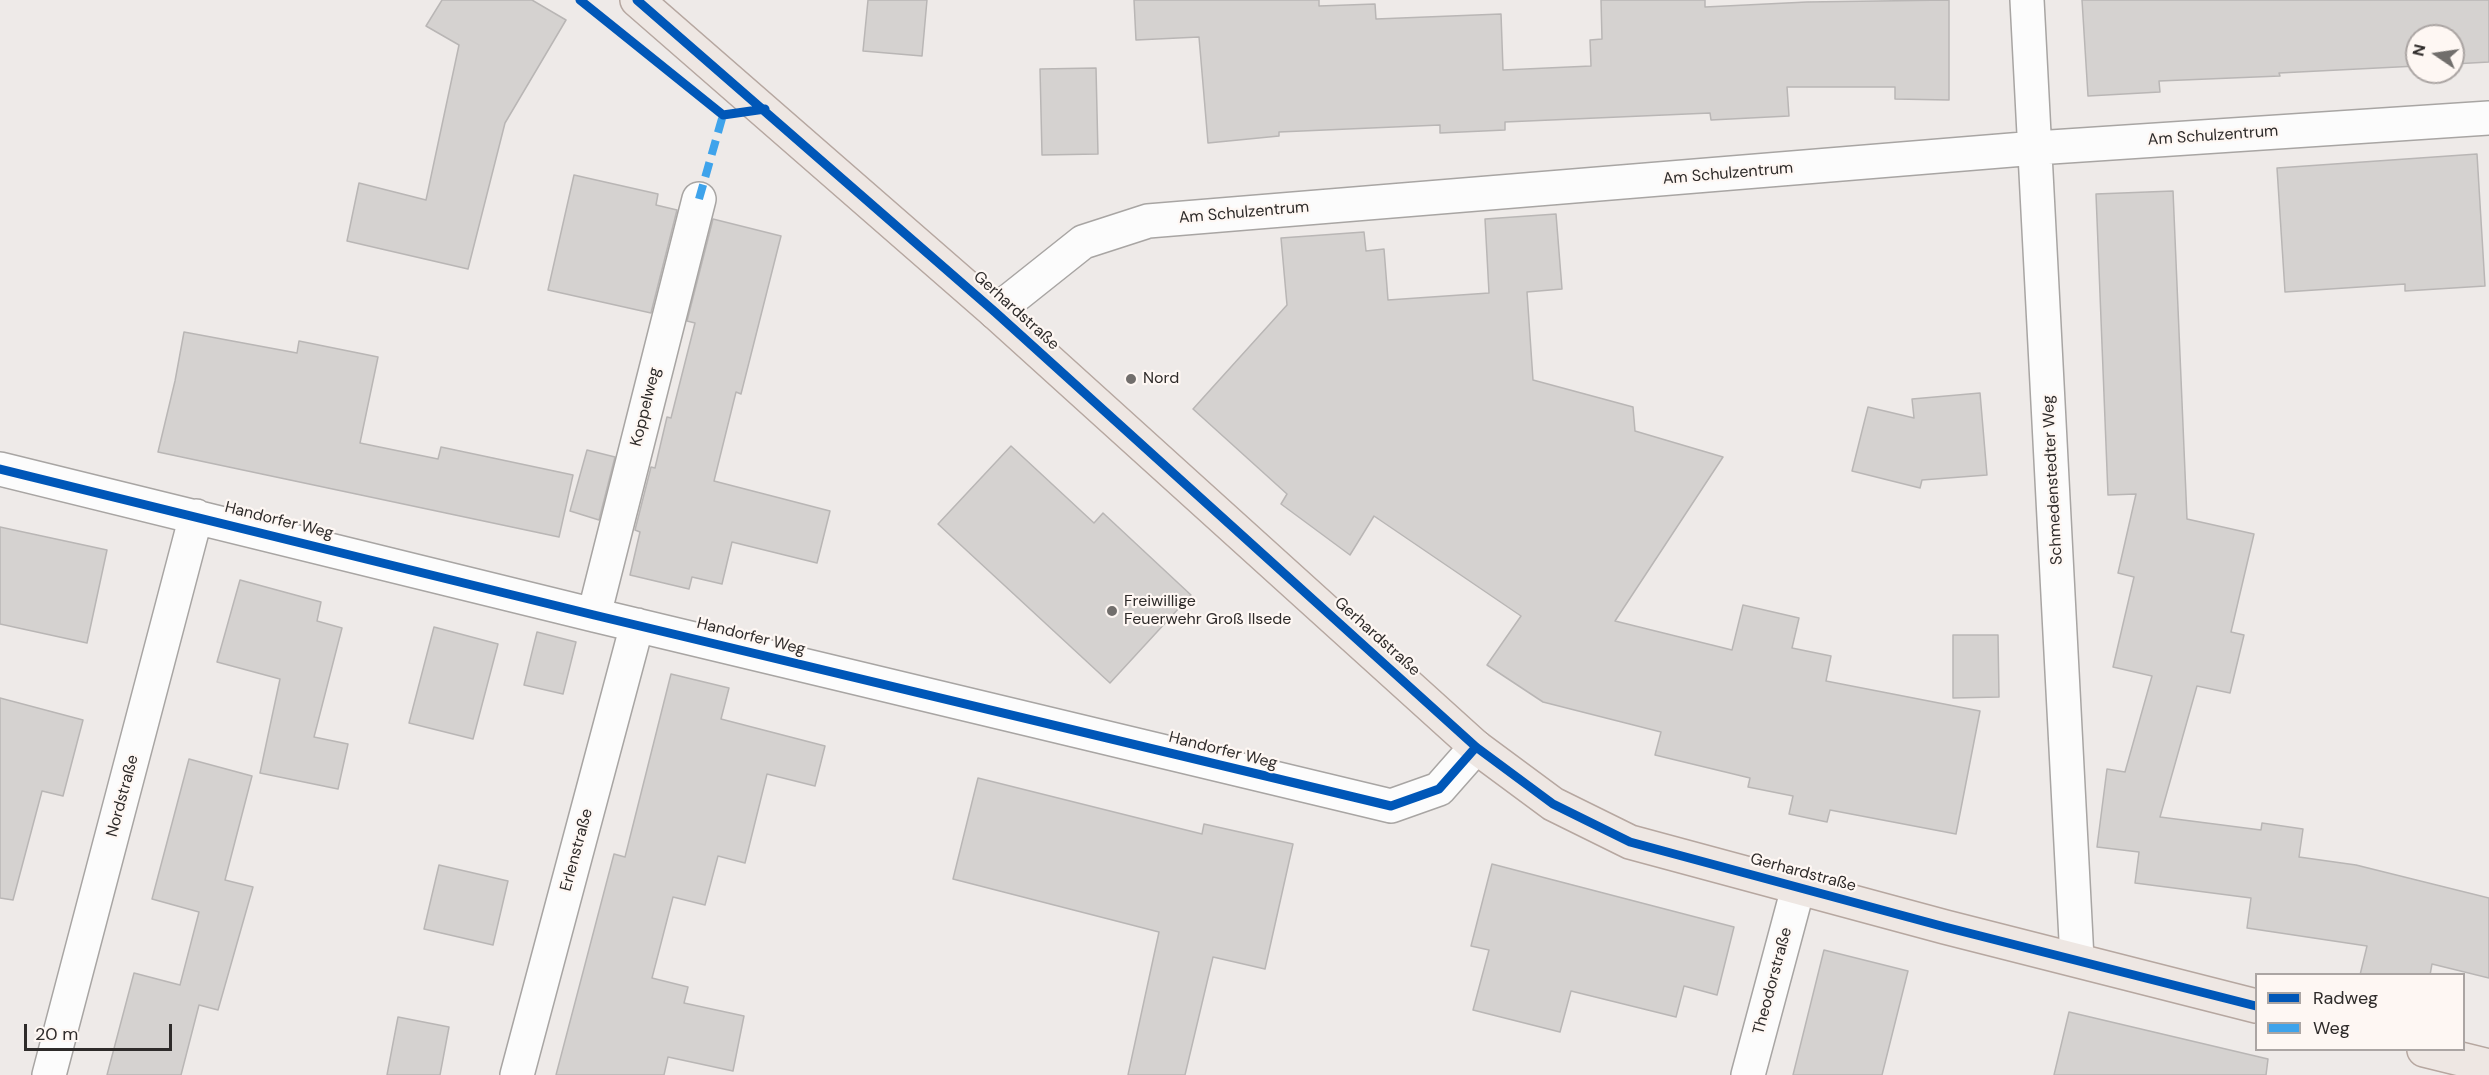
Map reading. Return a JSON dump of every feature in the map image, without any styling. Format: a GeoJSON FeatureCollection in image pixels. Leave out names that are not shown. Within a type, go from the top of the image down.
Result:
{"type":"FeatureCollection","features":[{"type":"Feature","properties":{"kind":"main road","name":"Gerhardstraße"},"geometry":{"type":"LineString","coordinates":[[637,0],[995,312],[1476,747],[1553,804],[1630,842],[1798,888],[2255,1006]]}},
{"type":"Feature","properties":{"kind":"main road"},"geometry":{"type":"LineString","coordinates":[[2428,1051],[2489,1066]]}},
{"type":"Feature","properties":{"kind":"street","name":"Schmedenstedter Weg"},"geometry":{"type":"LineString","coordinates":[[2027,0],[2078,959]]}},
{"type":"Feature","properties":{"kind":"street","name":"Am Schulzentrum"},"geometry":{"type":"LineString","coordinates":[[995,312],[1083,242],[1148,221],[2036,148],[2489,118]]}},
{"type":"Feature","properties":{"kind":"street","name":"Koppelweg"},"geometry":{"type":"LineString","coordinates":[[594,615],[699,199]]}},
{"type":"Feature","properties":{"kind":"street","name":"Handorfer Weg"},"geometry":{"type":"LineString","coordinates":[[0,469],[1390,807],[1439,789],[1476,747]]}},
{"type":"Feature","properties":{"kind":"street","name":"Nordstraße"},"geometry":{"type":"LineString","coordinates":[[49,1075],[196,516]]}},
{"type":"Feature","properties":{"kind":"street","name":"Erlenstraße"},"geometry":{"type":"LineString","coordinates":[[517,1075],[637,625]]}},
{"type":"Feature","properties":{"kind":"street","name":"Theodorstraße"},"geometry":{"type":"LineString","coordinates":[[1748,1075],[1798,888]]}},
{"type":"Feature","properties":{"kind":"building"},"geometry":{"type":"Polygon","coordinates":[[[442,0],[532,0],[566,20],[505,123],[468,269],[347,241],[359,183],[426,200],[459,45],[426,26],[442,0]]]}},
{"type":"Feature","properties":{"kind":"building"},"geometry":{"type":"Polygon","coordinates":[[[868,0],[927,0],[922,56],[863,51],[868,0]]]}},
{"type":"Feature","properties":{"kind":"building"},"geometry":{"type":"Polygon","coordinates":[[[1134,0],[1319,0],[1319,6],[1375,4],[1376,19],[1501,14],[1503,70],[1591,66],[1590,40],[1602,39],[1601,0],[1705,0],[1705,7],[1807,2],[1949,0],[1949,100],[1895,99],[1895,87],[1787,87],[1789,116],[1711,120],[1710,113],[1505,122],[1505,130],[1440,133],[1440,125],[1279,132],[1279,136],[1208,143],[1199,37],[1136,40],[1134,0]]]}},
{"type":"Feature","properties":{"kind":"building"},"geometry":{"type":"Polygon","coordinates":[[[2082,0],[2489,0],[2489,62],[2465,63],[2465,24],[2405,24],[2405,67],[2279,73],[2280,76],[2159,81],[2160,92],[2088,96],[2082,0]]]}},
{"type":"Feature","properties":{"kind":"building"},"geometry":{"type":"Polygon","coordinates":[[[1096,68],[1098,154],[1042,155],[1040,69],[1096,68]]]}},
{"type":"Feature","properties":{"kind":"building"},"geometry":{"type":"Polygon","coordinates":[[[2477,154],[2485,286],[2405,291],[2405,284],[2285,292],[2277,168],[2477,154]]]}},
{"type":"Feature","properties":{"kind":"building"},"geometry":{"type":"Polygon","coordinates":[[[574,175],[658,194],[656,205],[677,210],[651,313],[548,290],[574,175]]]}},
{"type":"Feature","properties":{"kind":"building"},"geometry":{"type":"Polygon","coordinates":[[[2173,191],[2187,519],[2254,534],[2231,632],[2244,635],[2230,693],[2197,686],[2160,817],[2261,830],[2262,823],[2303,829],[2299,857],[2356,865],[2489,898],[2489,978],[2432,964],[2430,973],[2360,973],[2367,946],[2247,928],[2251,898],[2135,883],[2139,852],[2097,847],[2107,769],[2125,772],[2152,676],[2113,667],[2134,577],[2118,573],[2136,494],[2108,495],[2096,194],[2173,191]]]}},
{"type":"Feature","properties":{"kind":"building"},"geometry":{"type":"Polygon","coordinates":[[[1556,214],[1562,289],[1527,292],[1533,380],[1633,407],[1635,431],[1723,457],[1615,621],[1732,650],[1743,605],[1799,618],[1792,648],[1831,656],[1826,681],[1980,711],[1956,834],[1830,810],[1827,822],[1789,814],[1793,796],[1748,787],[1750,778],[1655,755],[1661,732],[1543,702],[1487,665],[1521,616],[1374,516],[1350,555],[1281,504],[1287,494],[1193,409],[1287,305],[1281,238],[1364,232],[1366,251],[1384,249],[1388,300],[1489,293],[1485,219],[1556,214]]]}},
{"type":"Feature","properties":{"kind":"building"},"geometry":{"type":"Polygon","coordinates":[[[713,219],[781,236],[741,394],[736,392],[714,481],[830,511],[817,563],[732,542],[722,584],[692,577],[689,589],[630,575],[640,532],[635,530],[651,467],[655,468],[667,417],[671,418],[695,323],[687,321],[713,219]]]}},
{"type":"Feature","properties":{"kind":"building"},"geometry":{"type":"Polygon","coordinates":[[[184,332],[297,353],[299,341],[378,357],[360,443],[438,459],[441,447],[573,475],[559,537],[158,452],[184,332]]]}},
{"type":"Feature","properties":{"kind":"building"},"geometry":{"type":"Polygon","coordinates":[[[1980,393],[1987,475],[1922,480],[1920,488],[1852,471],[1868,407],[1914,418],[1912,399],[1980,393]]]}},
{"type":"Feature","properties":{"kind":"building"},"geometry":{"type":"Polygon","coordinates":[[[1011,446],[1094,523],[1103,513],[1191,595],[1110,683],[938,524],[1011,446]]]}},
{"type":"Feature","properties":{"kind":"building"},"geometry":{"type":"Polygon","coordinates":[[[587,450],[615,457],[599,520],[570,511],[587,450]]]}},
{"type":"Feature","properties":{"kind":"building"},"geometry":{"type":"Polygon","coordinates":[[[0,527],[107,550],[87,643],[0,624],[0,527]]]}},
{"type":"Feature","properties":{"kind":"building"},"geometry":{"type":"Polygon","coordinates":[[[240,580],[321,602],[317,621],[342,628],[314,737],[348,744],[338,789],[260,773],[280,679],[217,662],[240,580]]]}},
{"type":"Feature","properties":{"kind":"building"},"geometry":{"type":"Polygon","coordinates":[[[434,627],[498,644],[473,739],[409,723],[434,627]]]}},
{"type":"Feature","properties":{"kind":"building"},"geometry":{"type":"Polygon","coordinates":[[[537,632],[576,642],[563,694],[524,685],[537,632]]]}},
{"type":"Feature","properties":{"kind":"building"},"geometry":{"type":"Polygon","coordinates":[[[1953,635],[1998,635],[1999,697],[1953,698],[1953,635]]]}},
{"type":"Feature","properties":{"kind":"building"},"geometry":{"type":"Polygon","coordinates":[[[671,674],[729,688],[721,719],[825,746],[815,786],[767,774],[745,863],[718,856],[705,905],[673,897],[652,978],[688,987],[684,1003],[744,1016],[733,1071],[668,1057],[664,1075],[556,1075],[614,854],[625,857],[671,674]]]}},
{"type":"Feature","properties":{"kind":"building"},"geometry":{"type":"Polygon","coordinates":[[[0,698],[83,720],[63,796],[42,791],[13,900],[0,898],[0,698]]]}},
{"type":"Feature","properties":{"kind":"building"},"geometry":{"type":"Polygon","coordinates":[[[189,759],[252,776],[225,880],[253,887],[218,1010],[199,1005],[181,1075],[107,1075],[134,973],[180,985],[199,912],[152,899],[189,759]]]}},
{"type":"Feature","properties":{"kind":"building"},"geometry":{"type":"Polygon","coordinates":[[[978,778],[1202,834],[1204,824],[1293,844],[1265,969],[1213,957],[1185,1075],[1128,1075],[1159,932],[953,879],[978,778]]]}},
{"type":"Feature","properties":{"kind":"building"},"geometry":{"type":"Polygon","coordinates":[[[1492,864],[1734,927],[1717,995],[1684,986],[1676,1017],[1571,991],[1560,1032],[1473,1010],[1489,950],[1471,946],[1492,864]]]}},
{"type":"Feature","properties":{"kind":"building"},"geometry":{"type":"Polygon","coordinates":[[[439,865],[508,881],[493,945],[424,929],[439,865]]]}},
{"type":"Feature","properties":{"kind":"building"},"geometry":{"type":"Polygon","coordinates":[[[1824,950],[1908,971],[1882,1075],[1793,1075],[1824,950]]]}},
{"type":"Feature","properties":{"kind":"building"},"geometry":{"type":"Polygon","coordinates":[[[2069,1012],[2268,1059],[2266,1075],[2054,1075],[2069,1012]]]}},
{"type":"Feature","properties":{"kind":"building"},"geometry":{"type":"Polygon","coordinates":[[[398,1017],[449,1027],[440,1075],[387,1075],[398,1017]]]}},
{"type":"Feature","properties":{"kind":"marked path"},"geometry":{"type":"LineString","coordinates":[[699,199],[723,115]]}},
{"type":"Feature","properties":{"kind":"cycle path"},"geometry":{"type":"LineString","coordinates":[[580,0],[723,115],[765,109]]}},
{"type":"Feature","properties":{"kind":"cycle path"},"geometry":{"type":"LineString","coordinates":[[637,0],[995,312],[1476,747],[1553,804],[1630,842],[1945,927],[2255,1006]]}},
{"type":"Feature","properties":{"kind":"cycle path"},"geometry":{"type":"LineString","coordinates":[[0,469],[594,615],[1391,806],[1439,789],[1476,747]]}},
{"type":"Feature","properties":{"kind":"place","name":"Nord"},"geometry":{"type":"Point","coordinates":[1131,379]}},
{"type":"Feature","properties":{"kind":"place","name":"Freiwillige Feuerwehr Groß Ilsede"},"geometry":{"type":"Point","coordinates":[1112,611]}}]}
